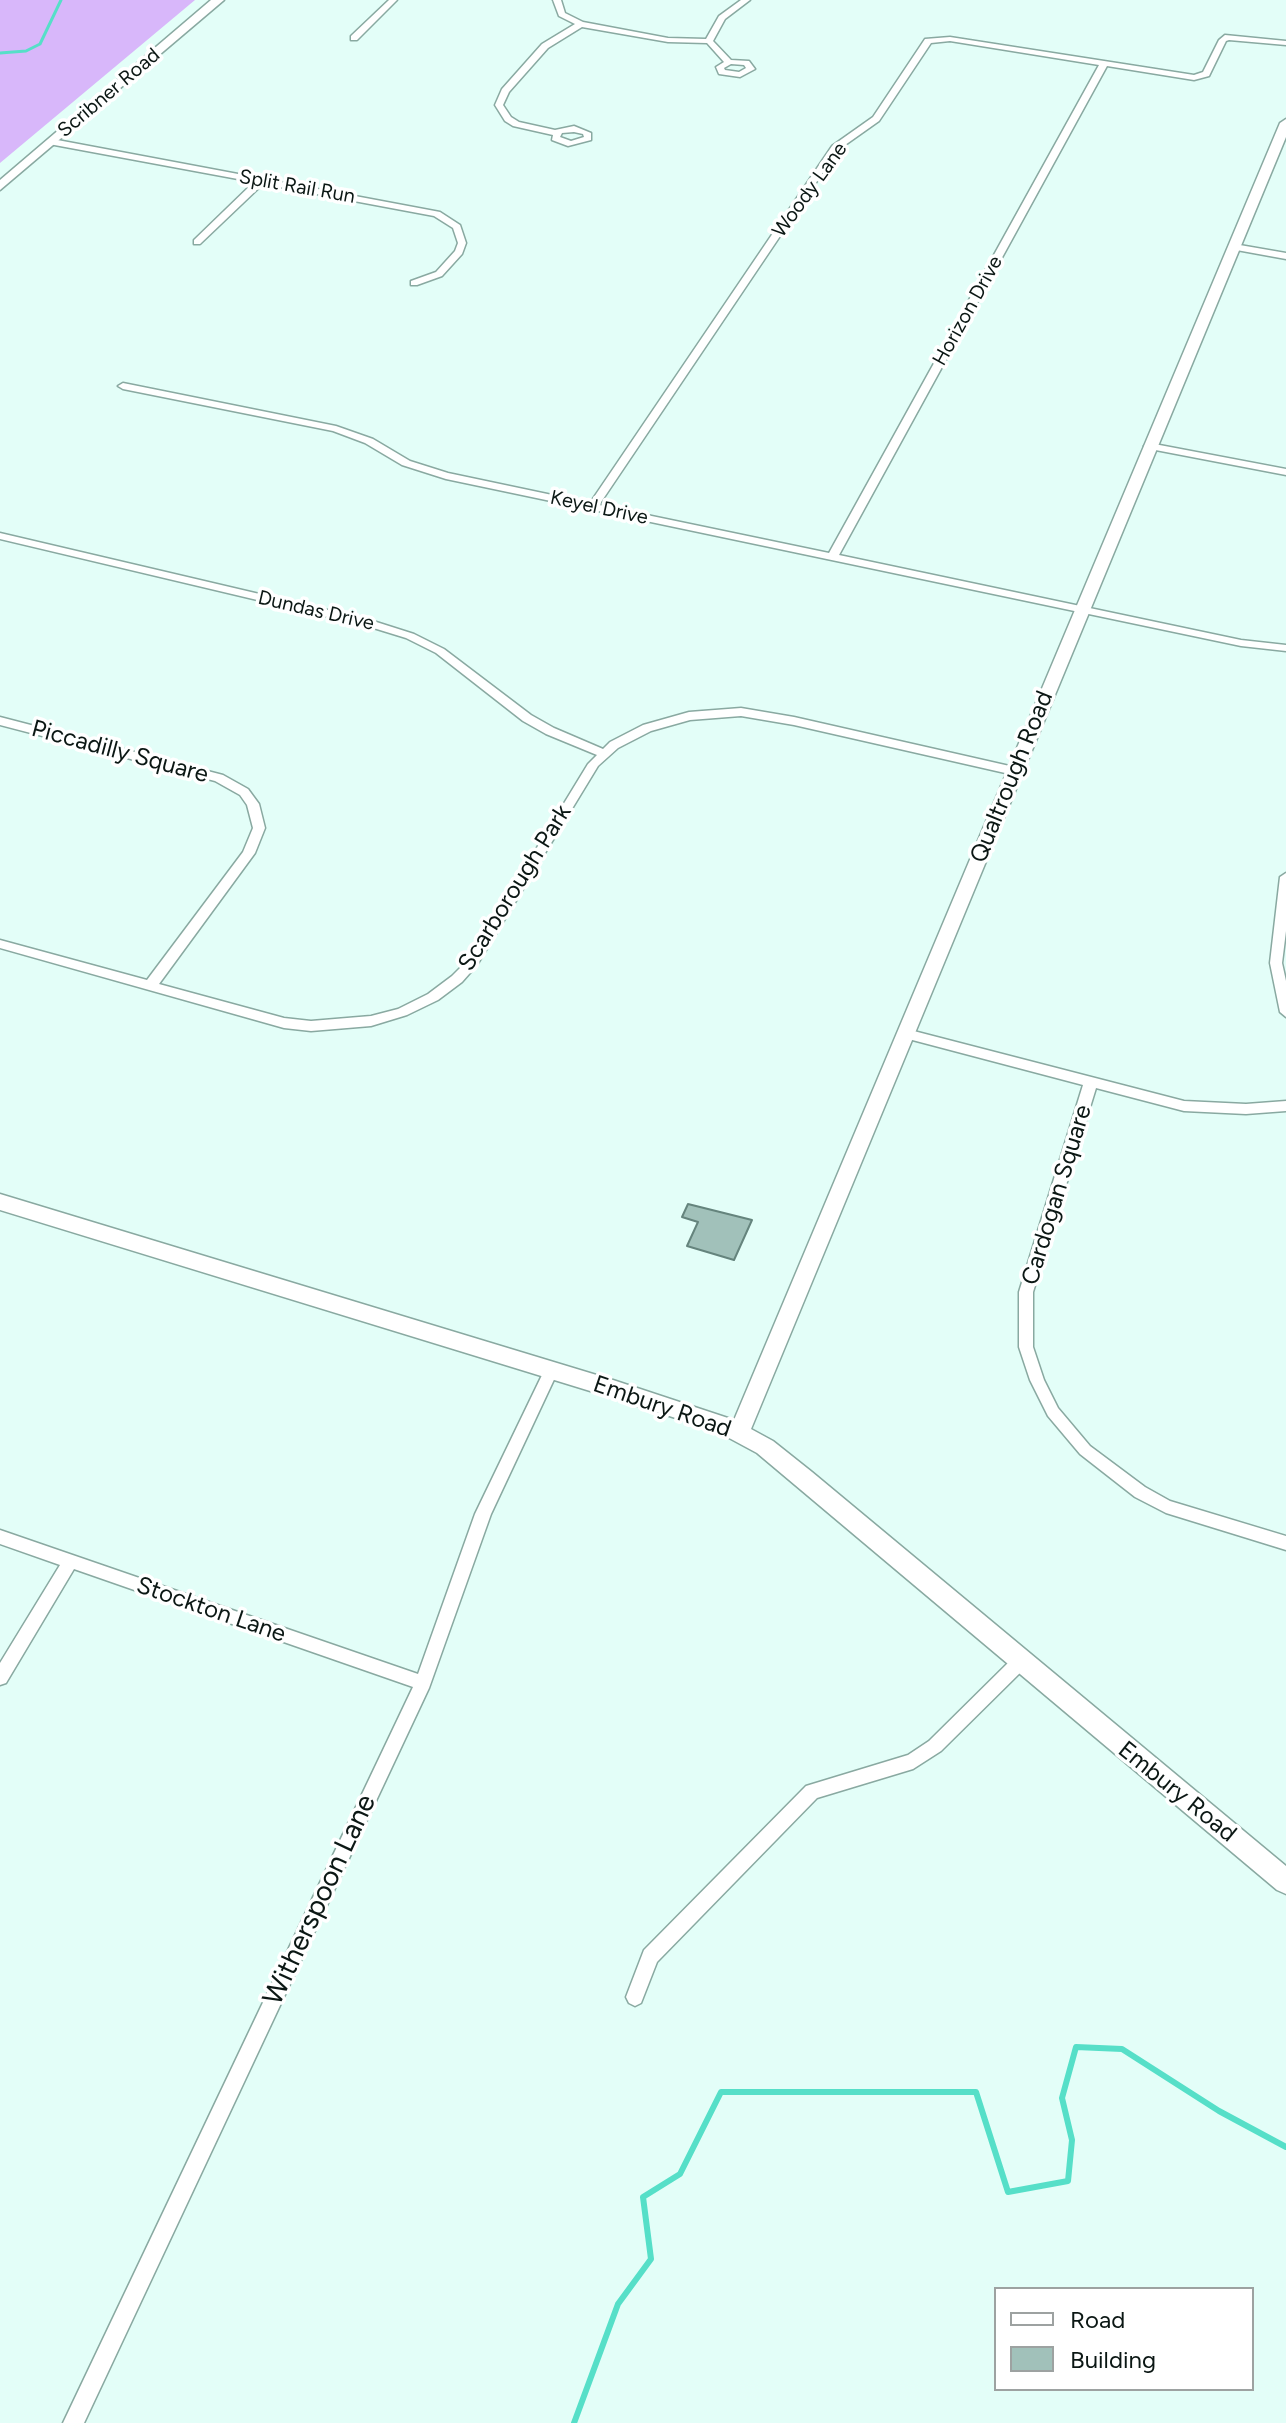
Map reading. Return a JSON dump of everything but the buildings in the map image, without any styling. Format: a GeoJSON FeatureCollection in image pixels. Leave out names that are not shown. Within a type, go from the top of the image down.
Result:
{"type":"FeatureCollection","features":[{"type":"Feature","properties":{"kind":"street","name":"Scribner Road"},"geometry":{"type":"LineString","coordinates":[[0,186],[218,0]]}},
{"type":"Feature","properties":{"kind":"street"},"geometry":{"type":"LineString","coordinates":[[354,38],[393,0]]}},
{"type":"Feature","properties":{"kind":"street"},"geometry":{"type":"LineString","coordinates":[[557,0],[562,14],[581,24],[668,40],[709,41],[729,62]]}},
{"type":"Feature","properties":{"kind":"street"},"geometry":{"type":"LineString","coordinates":[[709,41],[722,18],[746,0]]}},
{"type":"Feature","properties":{"kind":"street"},"geometry":{"type":"LineString","coordinates":[[556,133],[516,124],[508,119],[499,105],[505,91],[545,46],[581,24]]}},
{"type":"Feature","properties":{"kind":"street","name":"Woody Lane"},"geometry":{"type":"LineString","coordinates":[[592,507],[835,148],[876,119],[928,41],[950,39],[1198,78],[1206,74],[1225,38],[1235,36],[1286,43]]}},
{"type":"Feature","properties":{"kind":"street","name":"Horizon Drive"},"geometry":{"type":"LineString","coordinates":[[832,558],[1104,64]]}},
{"type":"Feature","properties":{"kind":"street","name":"Qualtrough Road"},"geometry":{"type":"LineString","coordinates":[[739,1433],[1286,123]]}},
{"type":"Feature","properties":{"kind":"street","name":"Split Rail Run"},"geometry":{"type":"LineString","coordinates":[[52,142],[423,211],[449,220],[461,235],[459,252],[439,274],[414,283]]}},
{"type":"Feature","properties":{"kind":"street"},"geometry":{"type":"LineString","coordinates":[[197,242],[261,181]]}},
{"type":"Feature","properties":{"kind":"street"},"geometry":{"type":"LineString","coordinates":[[1234,247],[1286,256]]}},
{"type":"Feature","properties":{"kind":"street","name":"Keyel Drive"},"geometry":{"type":"LineString","coordinates":[[123,386],[336,429],[369,441],[424,470],[1241,643],[1286,648]]}},
{"type":"Feature","properties":{"kind":"street"},"geometry":{"type":"LineString","coordinates":[[1149,446],[1286,472]]}},
{"type":"Feature","properties":{"kind":"street","name":"Dundas Drive"},"geometry":{"type":"LineString","coordinates":[[0,536],[370,623],[410,636],[440,651],[527,718],[603,753]]}},
{"type":"Feature","properties":{"kind":"street","name":"Scarborough Park"},"geometry":{"type":"LineString","coordinates":[[0,944],[284,1023],[311,1026],[371,1021],[402,1012],[433,997],[457,979],[473,962],[583,780],[603,753],[628,736],[666,721],[716,712],[741,712],[1014,771]]}},
{"type":"Feature","properties":{"kind":"street","name":"Piccadilly Square"},"geometry":{"type":"LineString","coordinates":[[0,721],[219,778],[244,792],[253,804],[259,828],[249,853],[150,986]]}},
{"type":"Feature","properties":{"kind":"street"},"geometry":{"type":"LineString","coordinates":[[1286,877],[1276,963],[1286,1012]]}},
{"type":"Feature","properties":{"kind":"street"},"geometry":{"type":"LineString","coordinates":[[906,1034],[1184,1106],[1246,1109],[1286,1106]]}},
{"type":"Feature","properties":{"kind":"street","name":"Cardogan Square"},"geometry":{"type":"LineString","coordinates":[[1091,1082],[1026,1292],[1026,1347],[1037,1380],[1053,1412],[1074,1438],[1128,1484],[1166,1506],[1286,1543]]}},
{"type":"Feature","properties":{"kind":"street","name":"Embury Road"},"geometry":{"type":"LineString","coordinates":[[0,1202],[717,1422],[739,1433],[775,1455],[1286,1882]]}},
{"type":"Feature","properties":{"kind":"street","name":"Witherspoon Lane"},"geometry":{"type":"LineString","coordinates":[[73,2423],[423,1683],[483,1514],[551,1371]]}},
{"type":"Feature","properties":{"kind":"street","name":"Stockton Lane"},"geometry":{"type":"LineString","coordinates":[[0,1537],[423,1683]]}},
{"type":"Feature","properties":{"kind":"street"},"geometry":{"type":"LineString","coordinates":[[0,1678],[70,1562]]}},
{"type":"Feature","properties":{"kind":"street"},"geometry":{"type":"LineString","coordinates":[[635,1997],[650,1956],[812,1792],[913,1761],[935,1746],[1020,1662]]}},
{"type":"Feature","properties":{"kind":"shaded area"},"geometry":{"type":"Polygon","coordinates":[[[0,0],[195,0],[0,163],[0,0]]]}},
{"type":"Feature","properties":{"kind":"waterway"},"geometry":{"type":"LineString","coordinates":[[0,53],[26,51],[40,44],[61,0]]}},
{"type":"Feature","properties":{"kind":"waterway"},"geometry":{"type":"LineString","coordinates":[[574,2423],[618,2304],[651,2259],[643,2197],[680,2174],[721,2092],[976,2092],[1008,2192],[1068,2181],[1072,2140],[1062,2098],[1076,2047],[1122,2049],[1219,2111],[1286,2147]]}}]}
